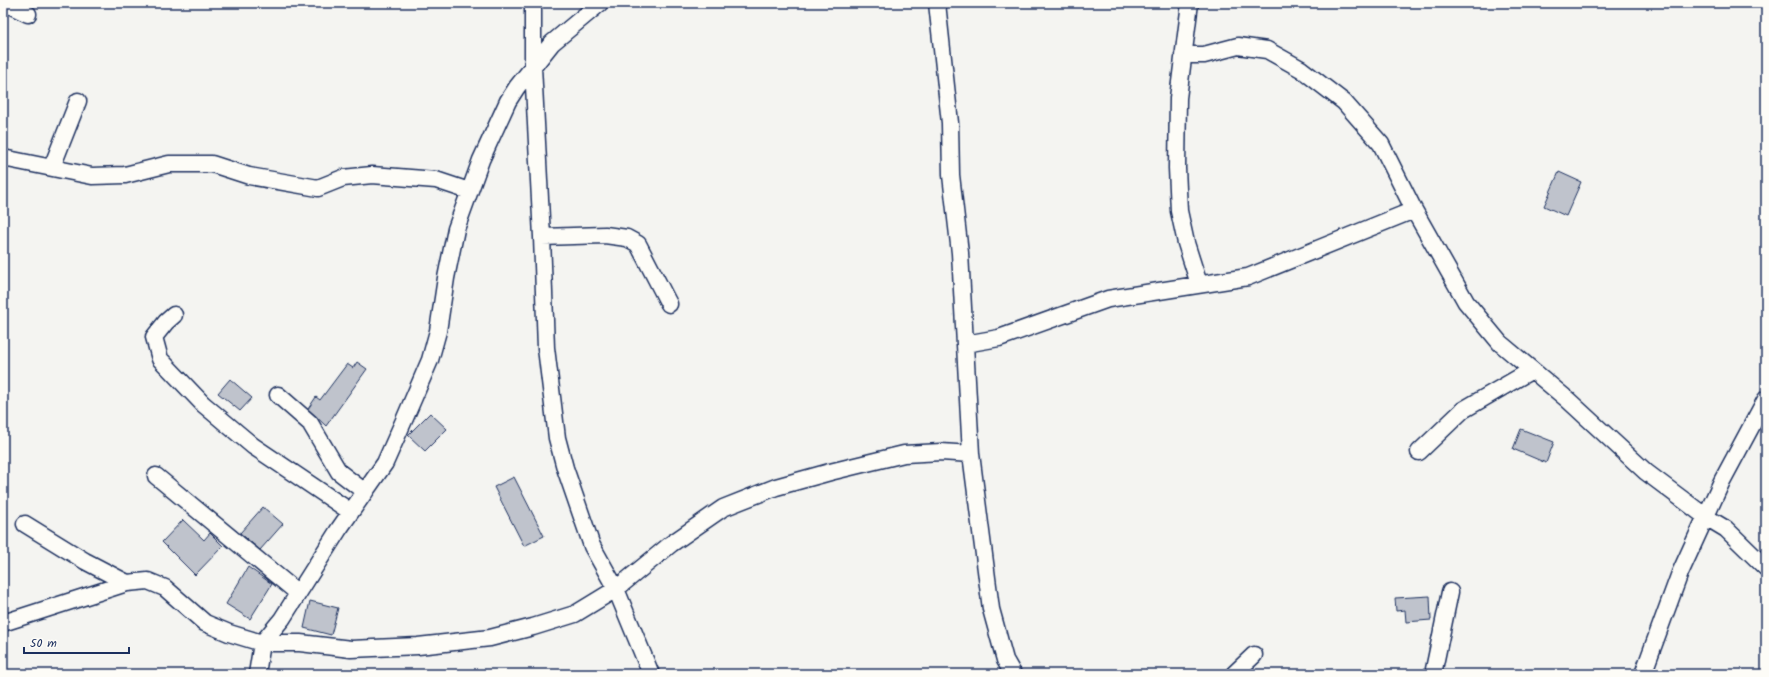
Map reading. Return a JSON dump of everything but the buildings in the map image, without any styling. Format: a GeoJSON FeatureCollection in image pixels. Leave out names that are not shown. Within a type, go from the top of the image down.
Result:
{"type":"FeatureCollection","features":[{"type":"Feature","properties":{"kind":"street"},"geometry":{"type":"LineString","coordinates":[[5,3],[28,14]]}},
{"type":"Feature","properties":{"kind":"street"},"geometry":{"type":"LineString","coordinates":[[533,3],[533,67],[546,348],[557,438],[565,468],[592,546],[616,589],[651,674]]}},
{"type":"Feature","properties":{"kind":"street"},"geometry":{"type":"LineString","coordinates":[[257,674],[262,644],[282,619],[351,512],[385,463],[430,360],[438,331],[446,278],[456,230],[481,160],[508,101],[552,43],[600,3]]}},
{"type":"Feature","properties":{"kind":"street"},"geometry":{"type":"LineString","coordinates":[[937,3],[950,123],[951,175],[960,253],[971,454],[991,610],[1005,660],[1013,674]]}},
{"type":"Feature","properties":{"kind":"street"},"geometry":{"type":"LineString","coordinates":[[1190,3],[1182,55],[1178,98],[1176,168],[1179,211],[1186,243],[1199,284]]}},
{"type":"Feature","properties":{"kind":"street"},"geometry":{"type":"LineString","coordinates":[[1182,55],[1204,55],[1238,46],[1267,50],[1301,69],[1344,102],[1381,144],[1414,210],[1466,302],[1500,343],[1568,400],[1646,472],[1706,517],[1726,529],[1766,568]]}},
{"type":"Feature","properties":{"kind":"street"},"geometry":{"type":"LineString","coordinates":[[52,167],[78,101]]}},
{"type":"Feature","properties":{"kind":"street"},"geometry":{"type":"LineString","coordinates":[[3,158],[92,176],[124,175],[169,164],[212,164],[250,176],[318,188],[343,178],[372,175],[436,180],[469,191]]}},
{"type":"Feature","properties":{"kind":"street"},"geometry":{"type":"LineString","coordinates":[[965,344],[999,338],[1108,300],[1248,277],[1414,210]]}},
{"type":"Feature","properties":{"kind":"street"},"geometry":{"type":"LineString","coordinates":[[542,237],[604,236],[627,238],[638,244],[669,304]]}},
{"type":"Feature","properties":{"kind":"street"},"geometry":{"type":"LineString","coordinates":[[174,315],[166,322],[154,337],[160,359],[167,368],[203,404],[254,446],[351,512]]}},
{"type":"Feature","properties":{"kind":"street"},"geometry":{"type":"LineString","coordinates":[[1418,452],[1463,410],[1532,370]]}},
{"type":"Feature","properties":{"kind":"street"},"geometry":{"type":"LineString","coordinates":[[278,395],[310,423],[339,472],[365,492]]}},
{"type":"Feature","properties":{"kind":"street"},"geometry":{"type":"LineString","coordinates":[[1643,674],[1680,573],[1722,481],[1766,399]]}},
{"type":"Feature","properties":{"kind":"street"},"geometry":{"type":"LineString","coordinates":[[3,623],[126,583],[148,581],[165,588],[205,623],[262,644],[300,643],[351,649],[418,646],[490,638],[575,614],[616,589],[671,544],[723,508],[796,482],[904,454],[940,452],[971,454]]}},
{"type":"Feature","properties":{"kind":"street"},"geometry":{"type":"LineString","coordinates":[[156,476],[298,593]]}},
{"type":"Feature","properties":{"kind":"street"},"geometry":{"type":"LineString","coordinates":[[25,524],[85,561],[126,583]]}},
{"type":"Feature","properties":{"kind":"street"},"geometry":{"type":"LineString","coordinates":[[1433,674],[1450,592]]}},
{"type":"Feature","properties":{"kind":"street"},"geometry":{"type":"LineString","coordinates":[[1234,674],[1254,655]]}}]}
